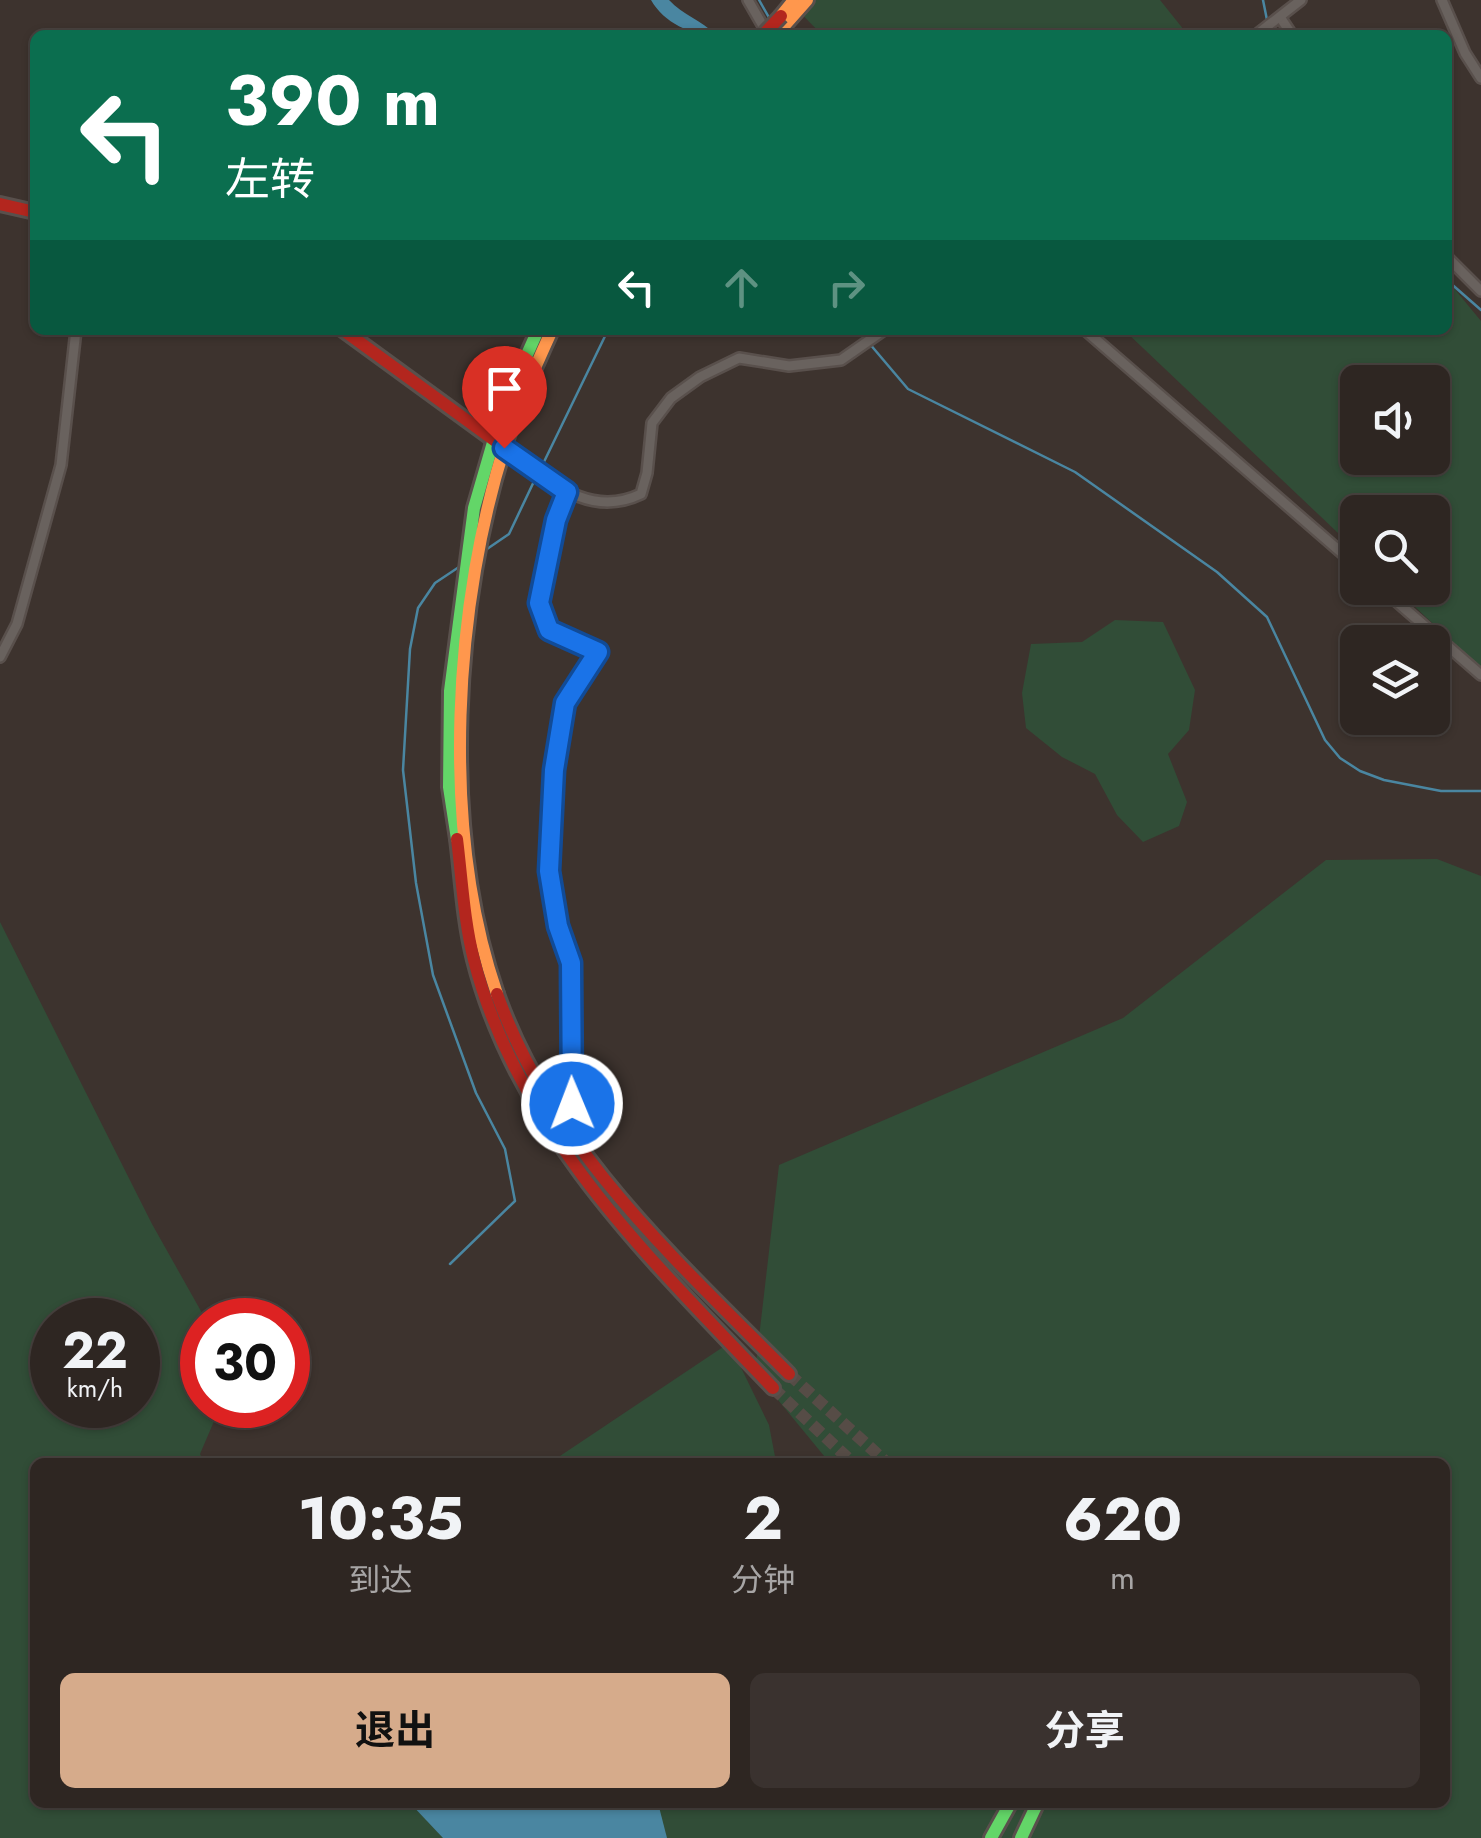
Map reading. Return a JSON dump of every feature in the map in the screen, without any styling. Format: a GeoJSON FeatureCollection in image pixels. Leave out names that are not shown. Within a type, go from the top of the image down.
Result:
{"type":"FeatureCollection","features":[{"type":"Feature","properties":{"kind":"main road"},"geometry":{"type":"LineString","coordinates":[[772,30],[781,16],[806,0]]}},
{"type":"Feature","properties":{"kind":"main road"},"geometry":{"type":"LineString","coordinates":[[773,30],[795,6]]}},
{"type":"Feature","properties":{"kind":"main road"},"geometry":{"type":"LineString","coordinates":[[0,204],[30,211]]}},
{"type":"Feature","properties":{"kind":"main road"},"geometry":{"type":"LineString","coordinates":[[350,335],[498,444]]}},
{"type":"Feature","properties":{"kind":"main road"},"geometry":{"type":"LineString","coordinates":[[536,335],[503,408],[498,444],[474,508],[449,787],[474,960],[508,1055],[560,1144],[626,1233],[773,1388]]}},
{"type":"Feature","properties":{"kind":"main road"},"geometry":{"type":"LineString","coordinates":[[456,692],[500,459],[550,335]]}},
{"type":"Feature","properties":{"kind":"main road"},"geometry":{"type":"LineString","coordinates":[[455,739],[478,932],[508,1028],[544,1096],[593,1170],[789,1374]]}},
{"type":"Feature","properties":{"kind":"main road"},"geometry":{"type":"LineString","coordinates":[[992,1838],[1008,1808]]}},
{"type":"Feature","properties":{"kind":"main road"},"geometry":{"type":"LineString","coordinates":[[1021,1838],[1035,1808]]}},
{"type":"Feature","properties":{"kind":"street"},"geometry":{"type":"LineString","coordinates":[[748,0],[766,30]]}},
{"type":"Feature","properties":{"kind":"street"},"geometry":{"type":"LineString","coordinates":[[1263,30],[1301,0]]}},
{"type":"Feature","properties":{"kind":"street"},"geometry":{"type":"LineString","coordinates":[[1442,0],[1465,54],[1481,78]]}},
{"type":"Feature","properties":{"kind":"street"},"geometry":{"type":"LineString","coordinates":[[1280,18],[1288,30]]}},
{"type":"Feature","properties":{"kind":"street"},"geometry":{"type":"LineString","coordinates":[[1452,262],[1481,291]]}},
{"type":"Feature","properties":{"kind":"street"},"geometry":{"type":"LineString","coordinates":[[0,657],[18,624],[61,465],[75,335]]}},
{"type":"Feature","properties":{"kind":"street"},"geometry":{"type":"LineString","coordinates":[[498,444],[576,498],[626,502],[641,494],[648,473],[652,424],[670,398],[739,358],[789,366],[841,360],[878,335]]}},
{"type":"Feature","properties":{"kind":"street"},"geometry":{"type":"LineString","coordinates":[[1091,335],[1340,551]]}},
{"type":"Feature","properties":{"kind":"street"},"geometry":{"type":"LineString","coordinates":[[567,492],[556,520],[539,603],[549,630],[598,652],[565,703],[554,770],[549,871],[558,926],[571,963],[572,1104]]}},
{"type":"Feature","properties":{"kind":"street"},"geometry":{"type":"LineString","coordinates":[[1401,605],[1481,674]]}},
{"type":"Feature","properties":{"kind":"green space"},"geometry":{"type":"Polygon","coordinates":[[[788,0],[1160,0],[1184,30],[817,30],[788,0]]]}},
{"type":"Feature","properties":{"kind":"green space"},"geometry":{"type":"Polygon","coordinates":[[[1452,286],[1481,321],[1481,669],[1450,640],[1450,625],[1434,625],[1413,605],[1450,605],[1450,495],[1340,495],[1340,535],[1129,335],[1452,335],[1452,286]]]}},
{"type":"Feature","properties":{"kind":"green space"},"geometry":{"type":"Polygon","coordinates":[[[1115,620],[1163,622],[1195,690],[1189,730],[1168,754],[1187,802],[1179,826],[1143,842],[1117,815],[1095,774],[1062,757],[1026,728],[1022,693],[1031,644],[1082,642],[1115,620]]]}},
{"type":"Feature","properties":{"kind":"green space"},"geometry":{"type":"Polygon","coordinates":[[[1437,859],[1481,876],[1481,1838],[0,1838],[0,922],[152,1224],[194,1298],[180,1298],[180,1428],[211,1428],[200,1454],[202,1458],[30,1458],[30,1808],[1450,1808],[1450,1458],[826,1458],[755,1372],[779,1165],[1123,1018],[1326,860],[1437,859]]]}},
{"type":"Feature","properties":{"kind":"green space"},"geometry":{"type":"Polygon","coordinates":[[[729,1343],[769,1425],[775,1458],[557,1458],[729,1343]]]}},
{"type":"Feature","properties":{"kind":"water"},"geometry":{"type":"Polygon","coordinates":[[[651,0],[669,0],[710,30],[679,26],[651,0]]]}},
{"type":"Feature","properties":{"kind":"water"},"geometry":{"type":"Polygon","coordinates":[[[415,1808],[659,1808],[667,1838],[443,1838],[415,1808]]]}},
{"type":"Feature","properties":{"kind":"waterway"},"geometry":{"type":"LineString","coordinates":[[759,0],[771,21]]}},
{"type":"Feature","properties":{"kind":"waterway"},"geometry":{"type":"LineString","coordinates":[[1263,0],[1267,20]]}},
{"type":"Feature","properties":{"kind":"waterway"},"geometry":{"type":"LineString","coordinates":[[1452,285],[1481,310]]}},
{"type":"Feature","properties":{"kind":"waterway"},"geometry":{"type":"LineString","coordinates":[[541,468],[606,335]]}},
{"type":"Feature","properties":{"kind":"waterway"},"geometry":{"type":"LineString","coordinates":[[869,343],[908,389],[1075,472],[1217,572],[1267,617],[1325,740],[1340,758],[1384,780],[1441,791],[1481,791]]}},
{"type":"Feature","properties":{"kind":"waterway"},"geometry":{"type":"LineString","coordinates":[[487,549],[509,534],[537,475]]}},
{"type":"Feature","properties":{"kind":"waterway"},"geometry":{"type":"LineString","coordinates":[[450,1264],[515,1201],[505,1149],[476,1093],[433,975],[416,883],[403,770],[410,649],[418,608],[435,583],[459,567]]}},
{"type":"Feature","properties":{"kind":"tunnel"},"geometry":{"type":"LineString","coordinates":[[789,1374],[882,1458]]}},
{"type":"Feature","properties":{"kind":"tunnel"},"geometry":{"type":"LineString","coordinates":[[773,1388],[848,1458]]}},
{"type":"Feature","properties":{"kind":"traffic: fast"},"geometry":{"type":"LineString","coordinates":[[457,839],[449,787],[450,691],[474,508],[503,408],[536,335]]}},
{"type":"Feature","properties":{"kind":"traffic: fast"},"geometry":{"type":"LineString","coordinates":[[991,1838],[1008,1808]]}},
{"type":"Feature","properties":{"kind":"traffic: fast"},"geometry":{"type":"LineString","coordinates":[[1021,1838],[1035,1808]]}},
{"type":"Feature","properties":{"kind":"traffic: slow"},"geometry":{"type":"LineString","coordinates":[[781,16],[794,0]]}},
{"type":"Feature","properties":{"kind":"traffic: slow"},"geometry":{"type":"LineString","coordinates":[[780,30],[807,0]]}},
{"type":"Feature","properties":{"kind":"traffic: slow"},"geometry":{"type":"LineString","coordinates":[[497,994],[479,929],[467,860],[460,715],[465,642],[489,501],[513,423],[550,335]]}},
{"type":"Feature","properties":{"kind":"traffic: jam"},"geometry":{"type":"LineString","coordinates":[[768,30],[781,16]]}},
{"type":"Feature","properties":{"kind":"traffic: jam"},"geometry":{"type":"LineString","coordinates":[[0,204],[30,211]]}},
{"type":"Feature","properties":{"kind":"traffic: jam"},"geometry":{"type":"LineString","coordinates":[[350,335],[498,443]]}},
{"type":"Feature","properties":{"kind":"traffic: jam"},"geometry":{"type":"LineString","coordinates":[[457,839],[474,960],[495,1023],[523,1083],[595,1192],[682,1293],[773,1388]]}},
{"type":"Feature","properties":{"kind":"traffic: jam"},"geometry":{"type":"LineString","coordinates":[[497,994],[550,1103],[584,1152],[661,1245],[789,1374]]}},
{"type":"Feature","properties":{"kind":"route"},"geometry":{"type":"LineString","coordinates":[[504,448],[567,492],[556,520],[539,603],[549,630],[598,652],[565,703],[554,770],[549,871],[558,926],[571,963],[572,1104]]}}]}
